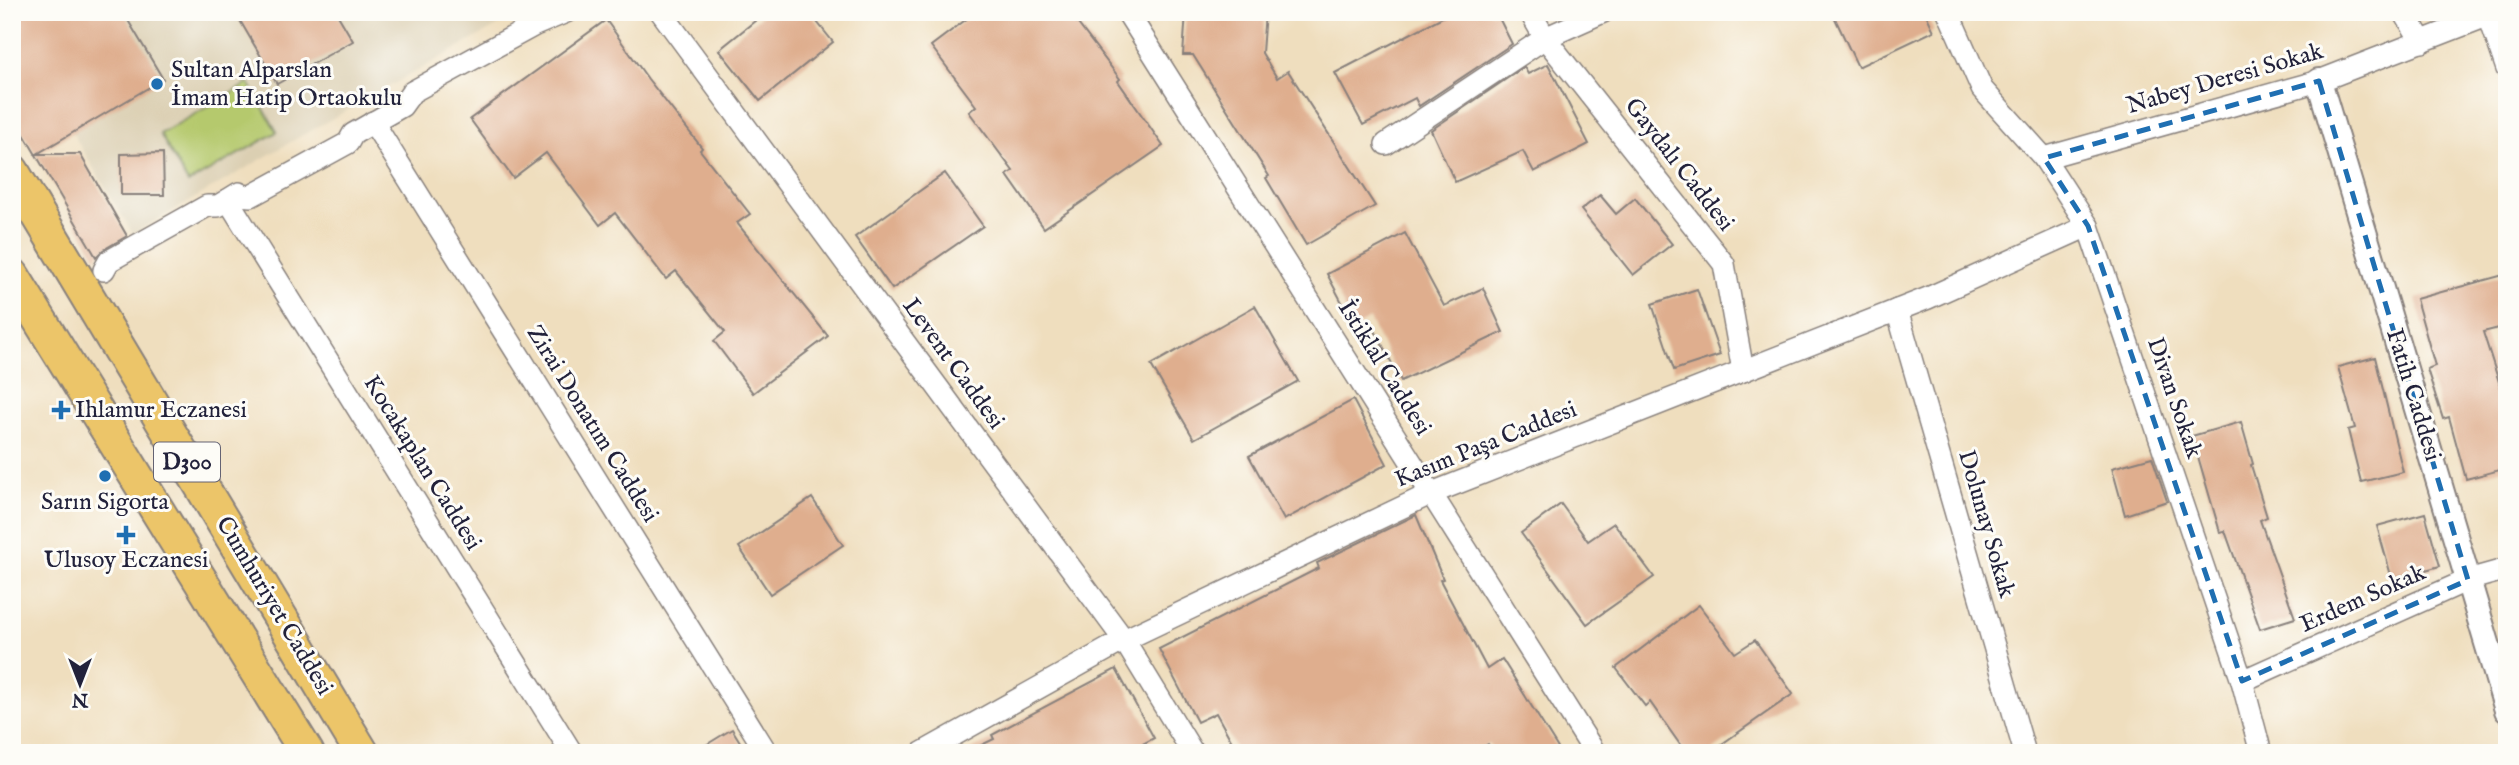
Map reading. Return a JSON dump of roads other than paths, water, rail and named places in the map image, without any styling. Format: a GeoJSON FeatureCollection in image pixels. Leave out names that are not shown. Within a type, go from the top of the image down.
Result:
{"type":"FeatureCollection","features":[{"type":"Feature","properties":{"kind":"highway","name":"Cumhuriyet Caddesi"},"geometry":{"type":"LineString","coordinates":[[12,171],[92,277],[362,753]]}},
{"type":"Feature","properties":{"kind":"highway","name":"Cumhuriyet Caddesi"},"geometry":{"type":"LineString","coordinates":[[12,275],[307,753]]}},
{"type":"Feature","properties":{"kind":"street"},"geometry":{"type":"LineString","coordinates":[[92,277],[120,254],[207,206],[251,196],[348,143],[353,134],[402,106],[412,92],[535,25],[566,12]]}},
{"type":"Feature","properties":{"kind":"street"},"geometry":{"type":"LineString","coordinates":[[402,106],[417,106],[540,39],[577,12]]}},
{"type":"Feature","properties":{"kind":"street","name":"Levent Caddesi"},"geometry":{"type":"LineString","coordinates":[[661,12],[1124,640],[1193,753]]}},
{"type":"Feature","properties":{"kind":"street","name":"İstiklal Caddesi"},"geometry":{"type":"LineString","coordinates":[[1127,12],[1595,753]]}},
{"type":"Feature","properties":{"kind":"street","name":"Gaydalı Caddesi"},"geometry":{"type":"LineString","coordinates":[[1530,12],[1545,38],[1724,264],[1743,371]]}},
{"type":"Feature","properties":{"kind":"street"},"geometry":{"type":"LineString","coordinates":[[1386,144],[1545,38],[1603,12]]}},
{"type":"Feature","properties":{"kind":"street","name":"Divan Sokak"},"geometry":{"type":"LineString","coordinates":[[1948,12],[1982,89],[2044,158],[2088,226],[2242,681],[2261,753]]}},
{"type":"Feature","properties":{"kind":"street"},"geometry":{"type":"LineString","coordinates":[[2403,12],[2422,42]]}},
{"type":"Feature","properties":{"kind":"street"},"geometry":{"type":"LineString","coordinates":[[2493,14],[2507,69]]}},
{"type":"Feature","properties":{"kind":"street","name":"Nabey Deresi Sokak"},"geometry":{"type":"LineString","coordinates":[[2044,158],[2319,81],[2493,14]]}},
{"type":"Feature","properties":{"kind":"street","name":"Fatih Caddesi"},"geometry":{"type":"LineString","coordinates":[[2319,81],[2507,710]]}},
{"type":"Feature","properties":{"kind":"street","name":"Zirai Donatım Caddesi"},"geometry":{"type":"LineString","coordinates":[[373,122],[767,753]]}},
{"type":"Feature","properties":{"kind":"street","name":"Kocakaplan Caddesi"},"geometry":{"type":"LineString","coordinates":[[228,200],[572,753]]}},
{"type":"Feature","properties":{"kind":"street","name":"Kasım Paşa Caddesi"},"geometry":{"type":"LineString","coordinates":[[922,753],[1124,640],[1432,493],[1897,310],[2088,226]]}},
{"type":"Feature","properties":{"kind":"street","name":"Dolunay Sokak"},"geometry":{"type":"LineString","coordinates":[[1897,310],[2025,753]]}},
{"type":"Feature","properties":{"kind":"street","name":"Erdem Sokak"},"geometry":{"type":"LineString","coordinates":[[2242,681],[2468,580],[2507,569]]}},
{"type":"Feature","properties":{"kind":"place","name":"Sultan Alparslan İmam Hatip Ortaokulu"},"geometry":{"type":"Point","coordinates":[157,84]}},
{"type":"Feature","properties":{"kind":"place","name":"Ihlamur Eczanesi"},"geometry":{"type":"Point","coordinates":[61,410]}},
{"type":"Feature","properties":{"kind":"place","name":"Sarın Sigorta"},"geometry":{"type":"Point","coordinates":[105,476]}},
{"type":"Feature","properties":{"kind":"place","name":"Ulusoy Eczanesi"},"geometry":{"type":"Point","coordinates":[126,535]}}]}
